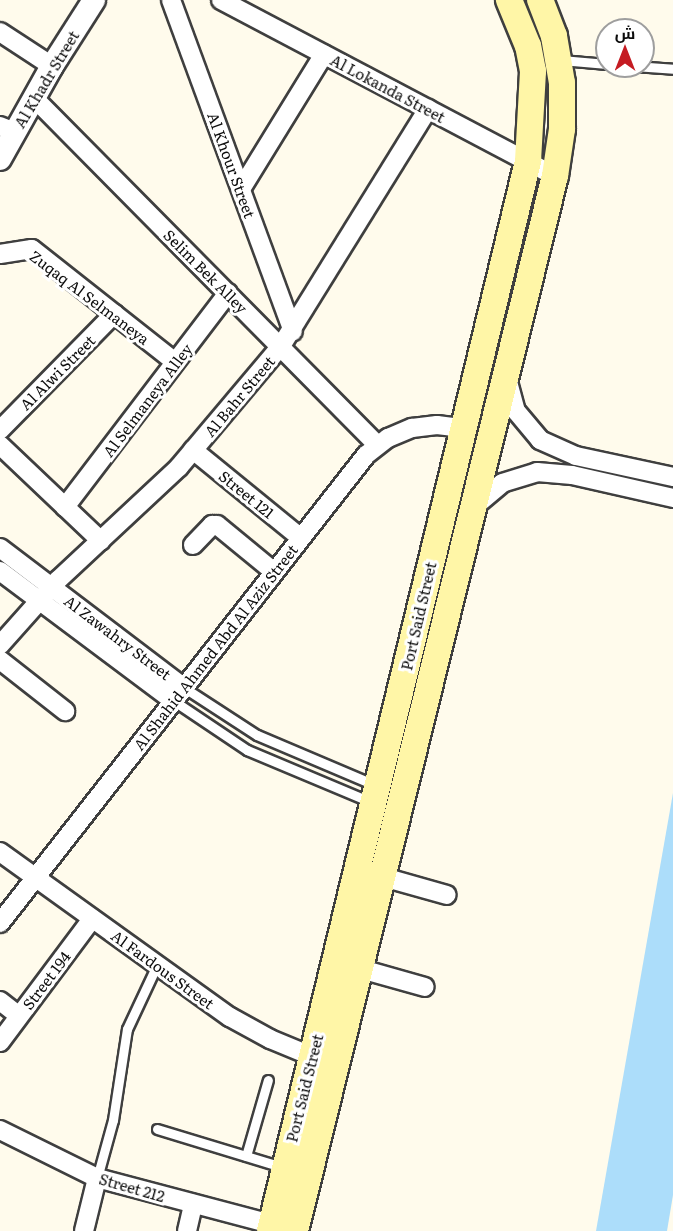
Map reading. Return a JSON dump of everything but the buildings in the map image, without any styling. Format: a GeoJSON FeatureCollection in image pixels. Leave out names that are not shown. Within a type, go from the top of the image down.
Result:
{"type":"FeatureCollection","features":[{"type":"Feature","properties":{"kind":"main road","name":"Port Said Street"},"geometry":{"type":"LineString","coordinates":[[270,1228],[297,1171],[337,1065],[383,877],[388,799],[463,428],[528,161],[533,71],[525,38],[509,0]]}},
{"type":"Feature","properties":{"kind":"main road","name":"Port Said Street"},"geometry":{"type":"LineString","coordinates":[[296,1231],[297,1171],[312,1057],[475,506],[555,176],[563,106],[559,59],[540,0]]}},
{"type":"Feature","properties":{"kind":"street","name":"Al Khadr Street"},"geometry":{"type":"LineString","coordinates":[[0,159],[8,129],[34,98],[94,0]]}},
{"type":"Feature","properties":{"kind":"street","name":"Al Khour Street"},"geometry":{"type":"LineString","coordinates":[[171,0],[293,330]]}},
{"type":"Feature","properties":{"kind":"street","name":"Al Lokanda Street"},"geometry":{"type":"LineString","coordinates":[[222,0],[555,176]]}},
{"type":"Feature","properties":{"kind":"street"},"geometry":{"type":"LineString","coordinates":[[0,32],[52,66]]}},
{"type":"Feature","properties":{"kind":"street"},"geometry":{"type":"LineString","coordinates":[[241,189],[324,54]]}},
{"type":"Feature","properties":{"kind":"street","name":"Selim Bek Alley"},"geometry":{"type":"LineString","coordinates":[[34,98],[377,445]]}},
{"type":"Feature","properties":{"kind":"street","name":"Al Bahr Street"},"geometry":{"type":"LineString","coordinates":[[0,645],[46,594],[193,450],[281,346],[428,109]]}},
{"type":"Feature","properties":{"kind":"street","name":"Zuqaq Al Selmaneya"},"geometry":{"type":"LineString","coordinates":[[0,254],[32,249],[176,362]]}},
{"type":"Feature","properties":{"kind":"street","name":"Al Selmaneya Alley"},"geometry":{"type":"LineString","coordinates":[[65,507],[228,293]]}},
{"type":"Feature","properties":{"kind":"street","name":"Al Alwi Street"},"geometry":{"type":"LineString","coordinates":[[0,430],[114,314]]}},
{"type":"Feature","properties":{"kind":"street"},"geometry":{"type":"LineString","coordinates":[[507,375],[516,411],[540,441],[576,456],[673,477]]}},
{"type":"Feature","properties":{"kind":"street","name":"Al Shahid Ahmed Abd Al Aziz Street"},"geometry":{"type":"LineString","coordinates":[[0,923],[177,693],[377,445],[400,432],[425,426],[463,428]]}},
{"type":"Feature","properties":{"kind":"street"},"geometry":{"type":"LineString","coordinates":[[0,445],[101,541]]}},
{"type":"Feature","properties":{"kind":"street","name":"Street 121"},"geometry":{"type":"LineString","coordinates":[[193,450],[301,538]]}},
{"type":"Feature","properties":{"kind":"street"},"geometry":{"type":"LineString","coordinates":[[475,506],[502,483],[537,472],[572,475],[673,498]]}},
{"type":"Feature","properties":{"kind":"street"},"geometry":{"type":"LineString","coordinates":[[193,545],[212,525],[217,525],[273,572]]}},
{"type":"Feature","properties":{"kind":"street","name":"Al Zawahry Street"},"geometry":{"type":"LineString","coordinates":[[0,548],[46,594],[177,693]]}},
{"type":"Feature","properties":{"kind":"street","name":"Al Zawahry Street"},"geometry":{"type":"LineString","coordinates":[[0,570],[46,594]]}},
{"type":"Feature","properties":{"kind":"street"},"geometry":{"type":"LineString","coordinates":[[0,660],[64,711]]}},
{"type":"Feature","properties":{"kind":"street","name":"Al Fardous Street"},"geometry":{"type":"LineString","coordinates":[[0,852],[250,1029],[312,1057],[337,1065]]}},
{"type":"Feature","properties":{"kind":"street"},"geometry":{"type":"LineString","coordinates":[[383,877],[447,895]]}},
{"type":"Feature","properties":{"kind":"street","name":"Street 194"},"geometry":{"type":"LineString","coordinates":[[0,1042],[92,919]]}},
{"type":"Feature","properties":{"kind":"street"},"geometry":{"type":"LineString","coordinates":[[360,969],[425,987]]}},
{"type":"Feature","properties":{"kind":"street"},"geometry":{"type":"LineString","coordinates":[[0,1001],[19,1016]]}},
{"type":"Feature","properties":{"kind":"street","name":"Street 212"},"geometry":{"type":"LineString","coordinates":[[0,1130],[97,1178],[270,1228]]}},
{"type":"Feature","properties":{"kind":"street"},"geometry":{"type":"LineString","coordinates":[[84,1231],[97,1178]]}},
{"type":"Feature","properties":{"kind":"street"},"geometry":{"type":"LineString","coordinates":[[187,1231],[193,1204]]}},
{"type":"Feature","properties":{"kind":"lane"},"geometry":{"type":"LineString","coordinates":[[559,59],[595,63]]}},
{"type":"Feature","properties":{"kind":"lane"},"geometry":{"type":"LineString","coordinates":[[655,68],[673,69]]}},
{"type":"Feature","properties":{"kind":"lane","name":"Al Zawahry Street"},"geometry":{"type":"LineString","coordinates":[[177,693],[388,799]]}},
{"type":"Feature","properties":{"kind":"lane","name":"Al Zawahry Street"},"geometry":{"type":"LineString","coordinates":[[177,693],[247,750],[388,799]]}},
{"type":"Feature","properties":{"kind":"lane"},"geometry":{"type":"LineString","coordinates":[[97,1178],[113,1120],[127,1029],[157,965]]}},
{"type":"Feature","properties":{"kind":"lane"},"geometry":{"type":"LineString","coordinates":[[246,1156],[268,1080]]}},
{"type":"Feature","properties":{"kind":"lane"},"geometry":{"type":"LineString","coordinates":[[157,1129],[297,1171]]}},
{"type":"Feature","properties":{"kind":"water"},"geometry":{"type":"Polygon","coordinates":[[[673,793],[673,1195],[667,1231],[596,1231],[673,793]]]}}]}
